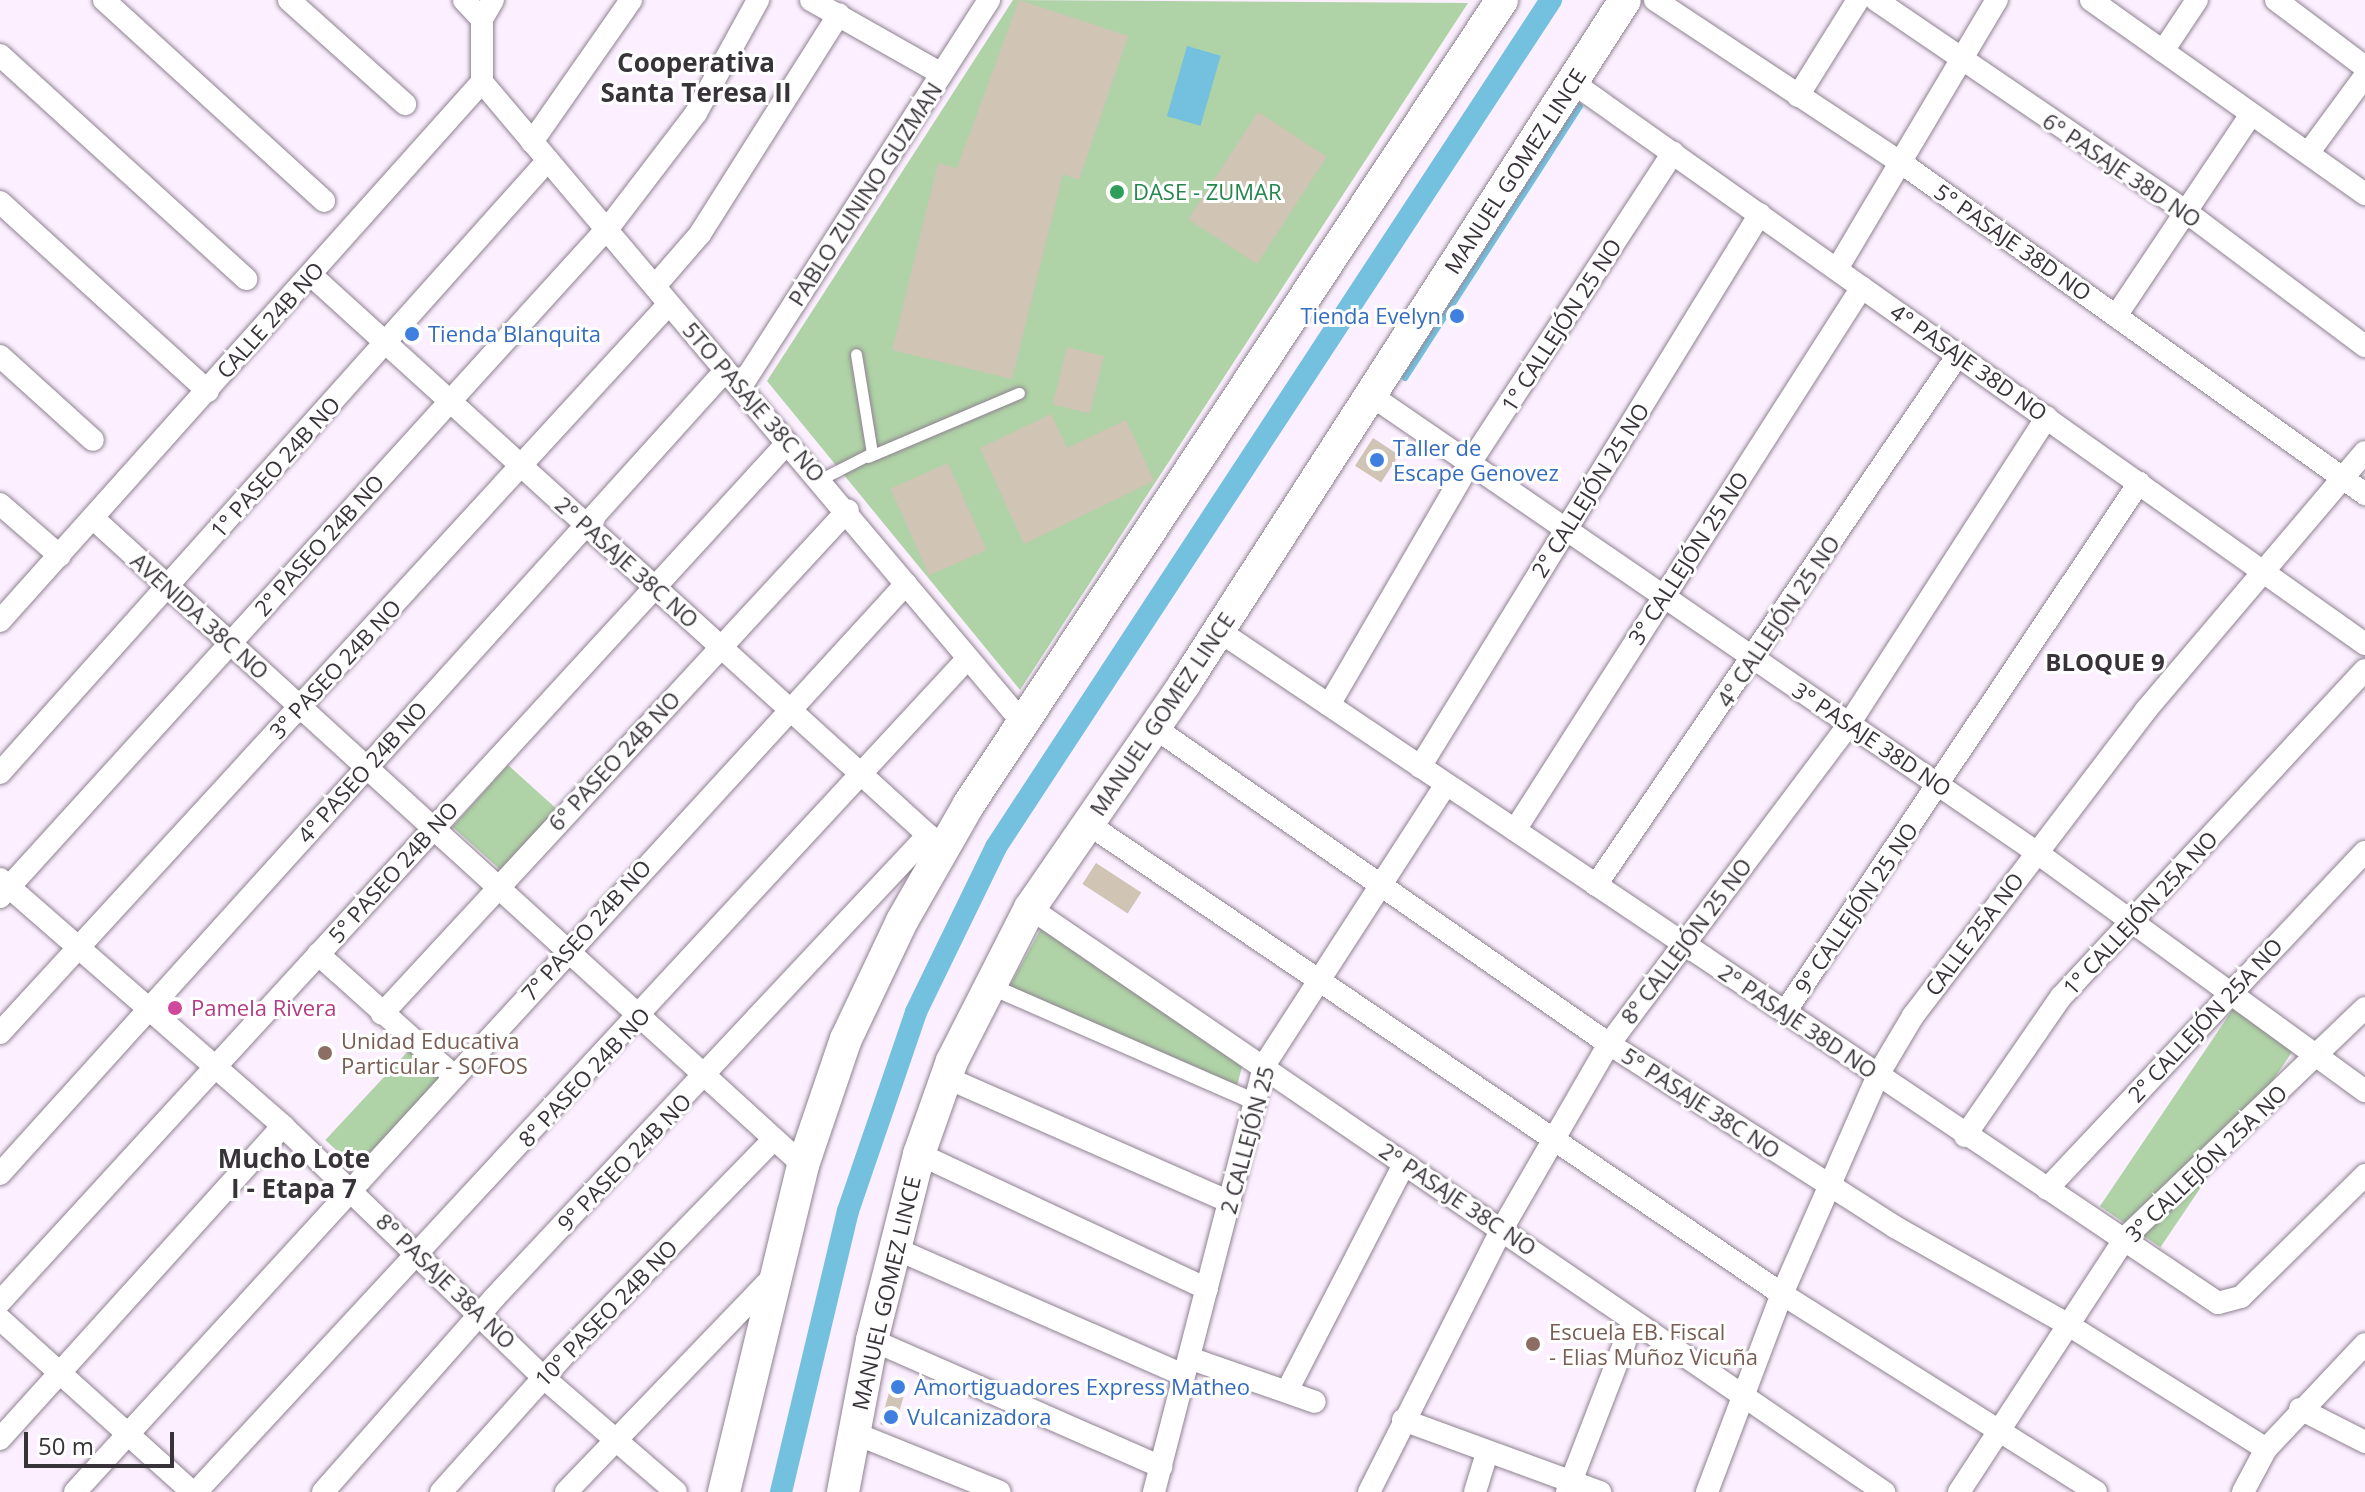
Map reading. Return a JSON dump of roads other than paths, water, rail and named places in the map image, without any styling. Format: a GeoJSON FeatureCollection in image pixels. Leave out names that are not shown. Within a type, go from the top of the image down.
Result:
{"type":"FeatureCollection","features":[{"type":"Feature","properties":{"kind":"main road","name":"MANUEL GOMEZ LINCE"},"geometry":{"type":"LineString","coordinates":[[843,1492],[872,1340],[919,1154],[945,1077],[1030,908],[1219,631],[1625,0]]}},
{"type":"Feature","properties":{"kind":"main road"},"geometry":{"type":"LineString","coordinates":[[724,1492],[803,1165],[846,1039],[936,842],[1023,723],[1494,3]]}},
{"type":"Feature","properties":{"kind":"street"},"geometry":{"type":"LineString","coordinates":[[104,0],[324,201]]}},
{"type":"Feature","properties":{"kind":"street"},"geometry":{"type":"LineString","coordinates":[[289,0],[405,104]]}},
{"type":"Feature","properties":{"kind":"street"},"geometry":{"type":"LineString","coordinates":[[464,0],[488,10],[482,82]]}},
{"type":"Feature","properties":{"kind":"street"},"geometry":{"type":"LineString","coordinates":[[532,142],[631,0]]}},
{"type":"Feature","properties":{"kind":"street","name":"2° PASEO 24B NO"},"geometry":{"type":"LineString","coordinates":[[3,888],[606,229],[696,113],[758,0]]}},
{"type":"Feature","properties":{"kind":"street"},"geometry":{"type":"LineString","coordinates":[[811,0],[942,74]]}},
{"type":"Feature","properties":{"kind":"street","name":"PABLO ZUNINO GUZMAN"},"geometry":{"type":"LineString","coordinates":[[740,388],[989,0]]}},
{"type":"Feature","properties":{"kind":"street","name":"5° PASAJE 38D NO"},"geometry":{"type":"LineString","coordinates":[[1655,0],[1903,164],[2365,494]]}},
{"type":"Feature","properties":{"kind":"street"},"geometry":{"type":"LineString","coordinates":[[1798,96],[1858,0]]}},
{"type":"Feature","properties":{"kind":"street","name":"6° PASAJE 38D NO"},"geometry":{"type":"LineString","coordinates":[[1876,0],[1958,59],[2185,211],[2365,346]]}},
{"type":"Feature","properties":{"kind":"street"},"geometry":{"type":"LineString","coordinates":[[1837,269],[1903,164],[1958,59],[1997,0]]}},
{"type":"Feature","properties":{"kind":"street"},"geometry":{"type":"LineString","coordinates":[[2091,0],[2365,194]]}},
{"type":"Feature","properties":{"kind":"street"},"geometry":{"type":"LineString","coordinates":[[2163,51],[2197,0]]}},
{"type":"Feature","properties":{"kind":"street"},"geometry":{"type":"LineString","coordinates":[[2276,0],[2365,67]]}},
{"type":"Feature","properties":{"kind":"street","name":"3° PASEO 24B NO"},"geometry":{"type":"LineString","coordinates":[[0,1033],[521,465],[662,295],[839,14]]}},
{"type":"Feature","properties":{"kind":"street"},"geometry":{"type":"LineString","coordinates":[[0,55],[246,279]]}},
{"type":"Feature","properties":{"kind":"street"},"geometry":{"type":"LineString","coordinates":[[2309,152],[2365,76]]}},
{"type":"Feature","properties":{"kind":"street","name":"5TO PASAJE 38C NO"},"geometry":{"type":"LineString","coordinates":[[482,82],[725,371],[848,510],[1023,723]]}},
{"type":"Feature","properties":{"kind":"street","name":"CALLE 24B NO"},"geometry":{"type":"LineString","coordinates":[[0,621],[482,82]]}},
{"type":"Feature","properties":{"kind":"street","name":"4° PASAJE 38D NO"},"geometry":{"type":"LineString","coordinates":[[1572,82],[2365,644]]}},
{"type":"Feature","properties":{"kind":"street"},"geometry":{"type":"LineString","coordinates":[[2116,316],[2251,114]]}},
{"type":"Feature","properties":{"kind":"street","name":"1° CALLEJÓN 25 NO"},"geometry":{"type":"LineString","coordinates":[[1329,705],[1470,463],[1673,153]]}},
{"type":"Feature","properties":{"kind":"street","name":"1° PASEO 24B NO"},"geometry":{"type":"LineString","coordinates":[[0,773],[548,160]]}},
{"type":"Feature","properties":{"kind":"street"},"geometry":{"type":"LineString","coordinates":[[0,202],[208,391]]}},
{"type":"Feature","properties":{"kind":"street","name":"2° CALLEJÓN 25 NO"},"geometry":{"type":"LineString","coordinates":[[1420,767],[1760,214]]}},
{"type":"Feature","properties":{"kind":"street","name":"2° PASAJE 38C NO"},"geometry":{"type":"LineString","coordinates":[[311,275],[936,842]]}},
{"type":"Feature","properties":{"kind":"street","name":"3° CALLEJÓN 25 NO"},"geometry":{"type":"LineString","coordinates":[[1515,830],[1862,287]]}},
{"type":"Feature","properties":{"kind":"street","name":"4° CALLEJÓN 25 NO"},"geometry":{"type":"LineString","coordinates":[[1596,885],[1958,355]]}},
{"type":"Feature","properties":{"kind":"street"},"geometry":{"type":"LineString","coordinates":[[0,356],[93,440]]}},
{"type":"Feature","properties":{"kind":"street","name":"4° PASEO 24B NO"},"geometry":{"type":"LineString","coordinates":[[0,1174],[725,371]]}},
{"type":"Feature","properties":{"kind":"street","name":"3° PASAJE 38D NO"},"geometry":{"type":"LineString","coordinates":[[1372,396],[2036,852],[2227,996],[2365,1091]]}},
{"type":"Feature","properties":{"kind":"street","name":"8° CALLEJÓN 25 NO"},"geometry":{"type":"LineString","coordinates":[[1369,1492],[1502,1229],[1609,1044],[1849,724],[2047,417]]}},
{"type":"Feature","properties":{"kind":"street","name":"5° PASEO 24B NO"},"geometry":{"type":"LineString","coordinates":[[0,1302],[787,443]]}},
{"type":"Feature","properties":{"kind":"street","name":"CALLE 25A NO"},"geometry":{"type":"LineString","coordinates":[[1707,1492],[1782,1294],[1878,1075],[1913,1016],[2146,710],[2365,452]]}},
{"type":"Feature","properties":{"kind":"street","name":"9° CALLEJÓN 25 NO"},"geometry":{"type":"LineString","coordinates":[[1785,1012],[2139,483]]}},
{"type":"Feature","properties":{"kind":"street"},"geometry":{"type":"LineString","coordinates":[[0,504],[60,556]]}},
{"type":"Feature","properties":{"kind":"street","name":"6° PASEO 24B NO"},"geometry":{"type":"LineString","coordinates":[[382,1014],[848,510]]}},
{"type":"Feature","properties":{"kind":"street","name":"AVENIDA 38C NO"},"geometry":{"type":"LineString","coordinates":[[94,519],[803,1165]]}},
{"type":"Feature","properties":{"kind":"street","name":"7° PASEO 24B NO"},"geometry":{"type":"LineString","coordinates":[[75,1492],[567,950],[906,584]]}},
{"type":"Feature","properties":{"kind":"street","name":"2° PASAJE 38D NO"},"geometry":{"type":"LineString","coordinates":[[1219,631],[1965,1136],[2125,1238],[2218,1303],[2241,1297],[2365,1175]]}},
{"type":"Feature","properties":{"kind":"street","name":"8° PASEO 24B NO"},"geometry":{"type":"LineString","coordinates":[[194,1492],[640,1017],[968,658]]}},
{"type":"Feature","properties":{"kind":"street","name":"1° CALLEJÓN 25A NO"},"geometry":{"type":"LineString","coordinates":[[1965,1136],[2061,997],[2365,670]]}},
{"type":"Feature","properties":{"kind":"street","name":"5° PASAJE 38C NO"},"geometry":{"type":"LineString","coordinates":[[1155,728],[1609,1044],[1831,1187],[2067,1324],[2266,1449]]}},
{"type":"Feature","properties":{"kind":"street","name":"2 CALLEJÓN 25"},"geometry":{"type":"LineString","coordinates":[[1154,1492],[1265,1064],[1446,784]]}},
{"type":"Feature","properties":{"kind":"street"},"geometry":{"type":"LineString","coordinates":[[1103,834],[1782,1294],[2096,1492]]}},
{"type":"Feature","properties":{"kind":"street","name":"9° PASEO 24B NO"},"geometry":{"type":"LineString","coordinates":[[323,1492],[482,1315],[706,1077],[936,842]]}},
{"type":"Feature","properties":{"kind":"street","name":"2° CALLEJÓN 25A NO"},"geometry":{"type":"LineString","coordinates":[[2047,1189],[2365,852]]}},
{"type":"Feature","properties":{"kind":"street","name":"8° PASAJE 38A NO"},"geometry":{"type":"LineString","coordinates":[[3,888],[149,1006],[283,1126],[420,1254],[544,1378],[676,1492]]}},
{"type":"Feature","properties":{"kind":"street","name":"2° PASAJE 38C NO"},"geometry":{"type":"LineString","coordinates":[[1030,908],[1265,1064],[1404,1164],[1884,1492]]}},
{"type":"Feature","properties":{"kind":"street"},"geometry":{"type":"LineString","coordinates":[[318,954],[453,1075]]}},
{"type":"Feature","properties":{"kind":"street"},"geometry":{"type":"LineString","coordinates":[[990,986],[1256,1102]]}},
{"type":"Feature","properties":{"kind":"street","name":"3° CALLEJÓN 25A NO"},"geometry":{"type":"LineString","coordinates":[[1959,1492],[2125,1238],[2317,1058],[2365,1008]]}},
{"type":"Feature","properties":{"kind":"street"},"geometry":{"type":"LineString","coordinates":[[945,1077],[1230,1202]]}},
{"type":"Feature","properties":{"kind":"street"},"geometry":{"type":"LineString","coordinates":[[0,1439],[283,1126]]}},
{"type":"Feature","properties":{"kind":"street","name":"10° PASEO 24B NO"},"geometry":{"type":"LineString","coordinates":[[441,1492],[544,1378],[774,1139]]}},
{"type":"Feature","properties":{"kind":"street"},"geometry":{"type":"LineString","coordinates":[[919,1154],[1207,1289]]}},
{"type":"Feature","properties":{"kind":"street"},"geometry":{"type":"LineString","coordinates":[[1287,1391],[1404,1164]]}},
{"type":"Feature","properties":{"kind":"street"},"geometry":{"type":"LineString","coordinates":[[894,1248],[1186,1366],[1287,1391],[1315,1402]]}},
{"type":"Feature","properties":{"kind":"street"},"geometry":{"type":"LineString","coordinates":[[566,1492],[615,1437],[776,1274]]}},
{"type":"Feature","properties":{"kind":"street"},"geometry":{"type":"LineString","coordinates":[[0,1319],[194,1492]]}},
{"type":"Feature","properties":{"kind":"street"},"geometry":{"type":"LineString","coordinates":[[1568,1486],[1633,1321]]}},
{"type":"Feature","properties":{"kind":"street"},"geometry":{"type":"LineString","coordinates":[[872,1340],[1161,1467]]}},
{"type":"Feature","properties":{"kind":"street"},"geometry":{"type":"LineString","coordinates":[[2243,1492],[2266,1449],[2300,1409],[2365,1344]]}},
{"type":"Feature","properties":{"kind":"street"},"geometry":{"type":"LineString","coordinates":[[2300,1409],[2365,1442]]}},
{"type":"Feature","properties":{"kind":"street"},"geometry":{"type":"LineString","coordinates":[[1403,1420],[1568,1486],[1600,1492]]}},
{"type":"Feature","properties":{"kind":"street"},"geometry":{"type":"LineString","coordinates":[[854,1433],[1000,1492]]}},
{"type":"Feature","properties":{"kind":"street"},"geometry":{"type":"LineString","coordinates":[[1475,1492],[1487,1453]]}},
{"type":"Feature","properties":{"kind":"lane"},"geometry":{"type":"LineString","coordinates":[[856,354],[872,443],[868,457]]}},
{"type":"Feature","properties":{"kind":"lane"},"geometry":{"type":"LineString","coordinates":[[821,479],[1019,393]]}},
{"type":"Feature","properties":{"kind":"water"},"geometry":{"type":"Polygon","coordinates":[[[1187,46],[1221,56],[1201,126],[1167,116],[1187,46]]]}},
{"type":"Feature","properties":{"kind":"waterway"},"geometry":{"type":"LineString","coordinates":[[781,1492],[848,1211],[916,1012],[996,847],[1551,0]]}},
{"type":"Feature","properties":{"kind":"waterway"},"geometry":{"type":"LineString","coordinates":[[1405,378],[1580,106]]}},
{"type":"Feature","properties":{"kind":"place","name":"DASE - ZUMAR"},"geometry":{"type":"Point","coordinates":[1117,192]}},
{"type":"Feature","properties":{"kind":"place","name":"Tienda Evelyn"},"geometry":{"type":"Point","coordinates":[1457,316]}},
{"type":"Feature","properties":{"kind":"place","name":"Tienda Blanquita"},"geometry":{"type":"Point","coordinates":[412,334]}},
{"type":"Feature","properties":{"kind":"place","name":"Taller de Escape Genovez"},"geometry":{"type":"Point","coordinates":[1377,460]}},
{"type":"Feature","properties":{"kind":"place","name":"Pamela Rivera"},"geometry":{"type":"Point","coordinates":[175,1008]}},
{"type":"Feature","properties":{"kind":"place","name":"Unidad Educativa Particular - SOFOS"},"geometry":{"type":"Point","coordinates":[325,1053]}},
{"type":"Feature","properties":{"kind":"place","name":"Escuela EB. Fiscal - Elias Muñoz Vicuña"},"geometry":{"type":"Point","coordinates":[1533,1344]}},
{"type":"Feature","properties":{"kind":"place","name":"Amortiguadores Express Matheo"},"geometry":{"type":"Point","coordinates":[898,1387]}},
{"type":"Feature","properties":{"kind":"place","name":"Vulcanizadora"},"geometry":{"type":"Point","coordinates":[891,1417]}},
{"type":"Feature","properties":{"kind":"district","name":"Cooperativa Santa Teresa II"},"geometry":{"type":"Point","coordinates":[696,78]}},
{"type":"Feature","properties":{"kind":"district","name":"BLOQUE 9"},"geometry":{"type":"Point","coordinates":[2105,662]}},
{"type":"Feature","properties":{"kind":"district","name":"Mucho Lote I - Etapa 7"},"geometry":{"type":"Point","coordinates":[294,1174]}}]}
